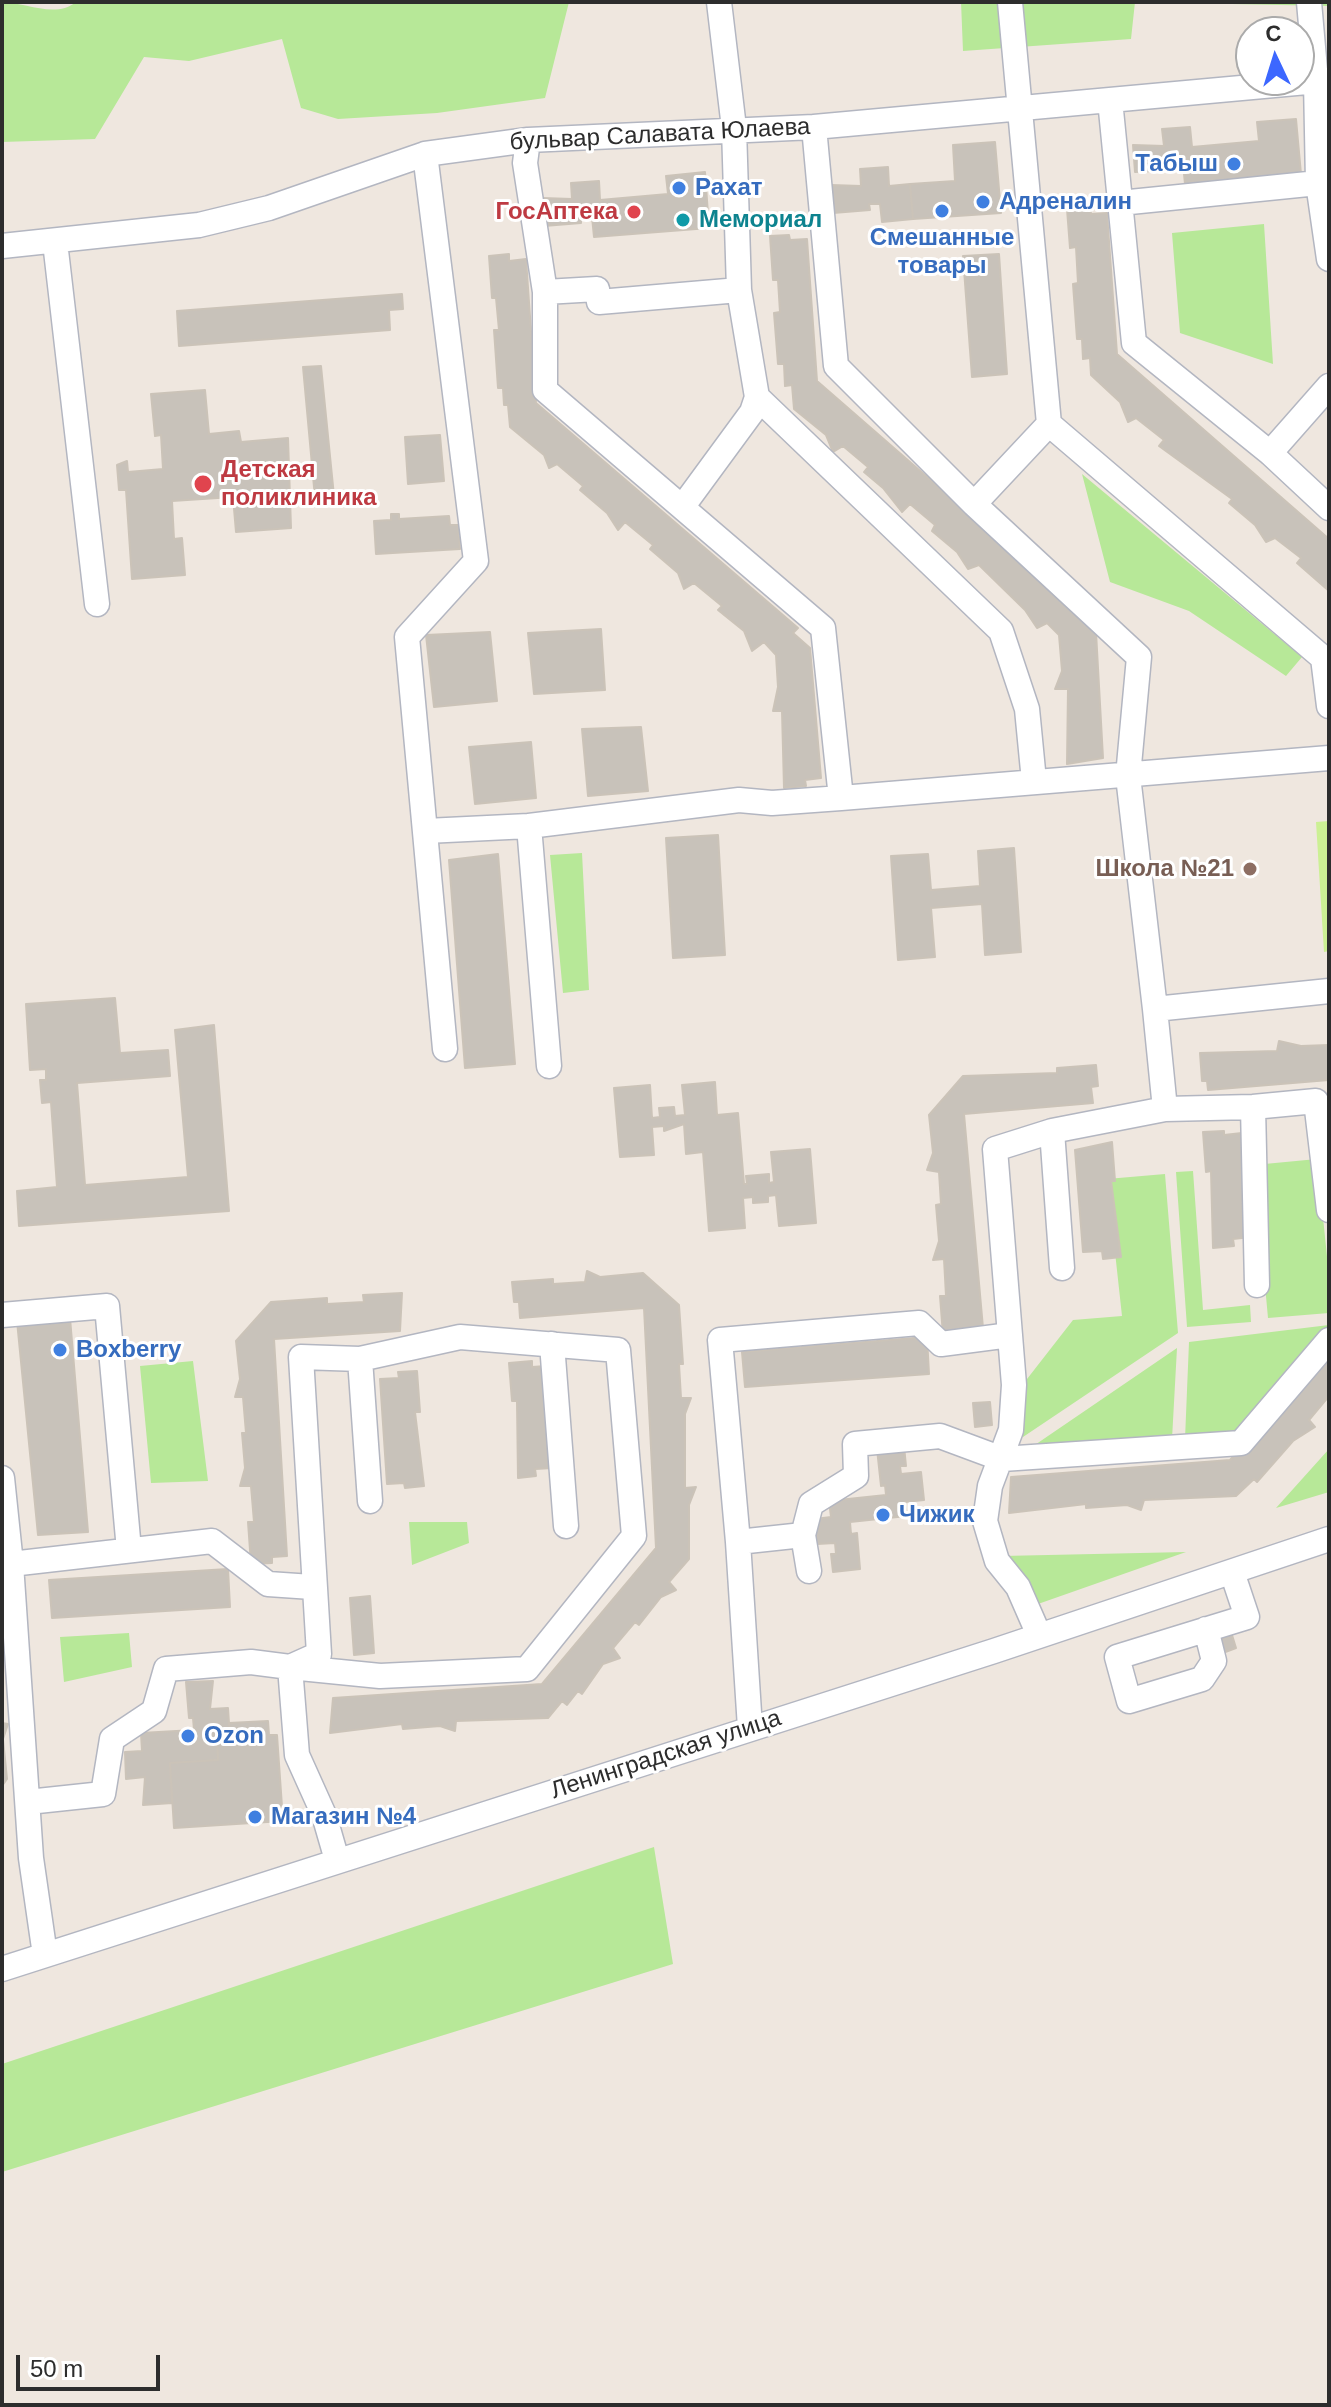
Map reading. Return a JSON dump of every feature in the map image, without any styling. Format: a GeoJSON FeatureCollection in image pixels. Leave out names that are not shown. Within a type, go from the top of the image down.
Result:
{"type":"FeatureCollection","features":[{"type":"Feature","properties":{"kind":"street"},"geometry":{"type":"LineString","coordinates":[[683,506],[752,412],[757,397],[739,290],[734,128],[719,2]]}},
{"type":"Feature","properties":{"kind":"street"},"geometry":{"type":"LineString","coordinates":[[1010,2],[1049,424],[1323,658],[1329,706]]}},
{"type":"Feature","properties":{"kind":"street"},"geometry":{"type":"LineString","coordinates":[[1309,2],[1322,80],[1318,183],[1329,259]]}},
{"type":"Feature","properties":{"kind":"street","name":"бульвар Салавата Юлаева"},"geometry":{"type":"LineString","coordinates":[[2,246],[199,225],[269,208],[425,154],[528,140],[621,138],[734,128],[814,127],[1322,80]]}},
{"type":"Feature","properties":{"kind":"street"},"geometry":{"type":"LineString","coordinates":[[1110,100],[1134,343],[1270,453],[1329,508]]}},
{"type":"Feature","properties":{"kind":"street"},"geometry":{"type":"LineString","coordinates":[[814,127],[836,366],[974,504],[1139,657],[1128,776],[1165,1109]]}},
{"type":"Feature","properties":{"kind":"street"},"geometry":{"type":"LineString","coordinates":[[528,140],[525,163],[545,292],[545,390],[823,628],[841,798]]}},
{"type":"Feature","properties":{"kind":"street"},"geometry":{"type":"LineString","coordinates":[[425,154],[476,561],[407,637],[445,1049]]}},
{"type":"Feature","properties":{"kind":"street"},"geometry":{"type":"LineString","coordinates":[[1120,203],[1318,183]]}},
{"type":"Feature","properties":{"kind":"street"},"geometry":{"type":"LineString","coordinates":[[55,242],[97,604]]}},
{"type":"Feature","properties":{"kind":"street"},"geometry":{"type":"LineString","coordinates":[[545,292],[597,289],[599,302],[739,290]]}},
{"type":"Feature","properties":{"kind":"street"},"geometry":{"type":"LineString","coordinates":[[1270,453],[1329,386]]}},
{"type":"Feature","properties":{"kind":"street"},"geometry":{"type":"LineString","coordinates":[[757,397],[1001,631],[1027,709],[1034,781]]}},
{"type":"Feature","properties":{"kind":"street"},"geometry":{"type":"LineString","coordinates":[[974,504],[1049,424]]}},
{"type":"Feature","properties":{"kind":"street"},"geometry":{"type":"LineString","coordinates":[[426,831],[529,826],[739,800],[772,803],[1329,758]]}},
{"type":"Feature","properties":{"kind":"street"},"geometry":{"type":"LineString","coordinates":[[529,826],[549,1066]]}},
{"type":"Feature","properties":{"kind":"street"},"geometry":{"type":"LineString","coordinates":[[1155,1009],[1329,991]]}},
{"type":"Feature","properties":{"kind":"street"},"geometry":{"type":"LineString","coordinates":[[1039,1635],[1018,1587],[997,1561],[985,1521],[990,1486],[1011,1430],[1014,1385],[995,1149],[1052,1131],[1165,1109],[1253,1107],[1316,1101],[1329,1210]]}},
{"type":"Feature","properties":{"kind":"street"},"geometry":{"type":"LineString","coordinates":[[1253,1107],[1257,1285]]}},
{"type":"Feature","properties":{"kind":"street"},"geometry":{"type":"LineString","coordinates":[[1052,1131],[1062,1268]]}},
{"type":"Feature","properties":{"kind":"street"},"geometry":{"type":"LineString","coordinates":[[2,1315],[107,1306],[129,1550]]}},
{"type":"Feature","properties":{"kind":"street"},"geometry":{"type":"LineString","coordinates":[[750,1728],[720,1340],[919,1323],[941,1344],[1010,1335]]}},
{"type":"Feature","properties":{"kind":"street"},"geometry":{"type":"LineString","coordinates":[[28,1802],[103,1794],[112,1739],[154,1711],[166,1669],[251,1662],[290,1667],[380,1676],[527,1669],[634,1536],[618,1350],[460,1337],[360,1359],[301,1357],[312,1587],[319,1654],[290,1667]]}},
{"type":"Feature","properties":{"kind":"street"},"geometry":{"type":"LineString","coordinates":[[809,1571],[803,1535],[811,1504],[856,1476],[855,1444],[940,1436],[1002,1459],[1241,1443],[1329,1340]]}},
{"type":"Feature","properties":{"kind":"street"},"geometry":{"type":"LineString","coordinates":[[552,1344],[566,1526]]}},
{"type":"Feature","properties":{"kind":"street"},"geometry":{"type":"LineString","coordinates":[[360,1359],[370,1501]]}},
{"type":"Feature","properties":{"kind":"street"},"geometry":{"type":"LineString","coordinates":[[2,1480],[11,1564],[31,1858],[45,1955]]}},
{"type":"Feature","properties":{"kind":"street"},"geometry":{"type":"LineString","coordinates":[[738,1542],[803,1535]]}},
{"type":"Feature","properties":{"kind":"street","name":"Ленинградская улица"},"geometry":{"type":"LineString","coordinates":[[2,1969],[1329,1539]]}},
{"type":"Feature","properties":{"kind":"street"},"geometry":{"type":"LineString","coordinates":[[11,1564],[212,1541],[268,1584],[312,1587]]}},
{"type":"Feature","properties":{"kind":"street"},"geometry":{"type":"LineString","coordinates":[[1206,1629],[1247,1617],[1232,1572]]}},
{"type":"Feature","properties":{"kind":"street"},"geometry":{"type":"LineString","coordinates":[[290,1667],[297,1755],[324,1815],[337,1860]]}},
{"type":"Feature","properties":{"kind":"green space"},"geometry":{"type":"Polygon","coordinates":[[[2,2],[59,9],[76,2],[569,2],[545,98],[437,113],[338,119],[301,108],[282,39],[189,61],[144,57],[95,139],[2,142],[2,2]]]}},
{"type":"Feature","properties":{"kind":"green space"},"geometry":{"type":"Polygon","coordinates":[[[961,2],[1135,2],[1131,39],[963,51],[961,2]]]}},
{"type":"Feature","properties":{"kind":"green space"},"geometry":{"type":"Polygon","coordinates":[[[1135,2],[1329,2],[1329,6],[1135,2]]]}},
{"type":"Feature","properties":{"kind":"green space"},"geometry":{"type":"Polygon","coordinates":[[[1264,224],[1273,364],[1180,333],[1172,233],[1264,224]]]}},
{"type":"Feature","properties":{"kind":"green space"},"geometry":{"type":"Polygon","coordinates":[[[1082,474],[1302,657],[1286,676],[1189,611],[1110,582],[1082,474]]]}},
{"type":"Feature","properties":{"kind":"green space"},"geometry":{"type":"Polygon","coordinates":[[[1329,821],[1329,951],[1324,952],[1316,822],[1329,821]]]}},
{"type":"Feature","properties":{"kind":"green space"},"geometry":{"type":"Polygon","coordinates":[[[582,853],[589,990],[563,993],[550,855],[582,853]]]}},
{"type":"Feature","properties":{"kind":"green space"},"geometry":{"type":"Polygon","coordinates":[[[1317,1159],[1329,1276],[1329,1313],[1268,1318],[1254,1165],[1317,1159]]]}},
{"type":"Feature","properties":{"kind":"green space"},"geometry":{"type":"Polygon","coordinates":[[[1193,1171],[1203,1310],[1250,1305],[1251,1322],[1187,1327],[1176,1172],[1193,1171]]]}},
{"type":"Feature","properties":{"kind":"green space"},"geometry":{"type":"Polygon","coordinates":[[[1165,1174],[1178,1333],[1023,1437],[1020,1388],[1073,1320],[1122,1316],[1107,1179],[1165,1174]]]}},
{"type":"Feature","properties":{"kind":"green space"},"geometry":{"type":"Polygon","coordinates":[[[1329,1325],[1329,1332],[1236,1435],[1185,1439],[1189,1342],[1329,1325]]]}},
{"type":"Feature","properties":{"kind":"green space"},"geometry":{"type":"Polygon","coordinates":[[[1177,1348],[1172,1439],[1026,1451],[1177,1348]]]}},
{"type":"Feature","properties":{"kind":"green space"},"geometry":{"type":"Polygon","coordinates":[[[193,1361],[208,1481],[151,1483],[140,1366],[193,1361]]]}},
{"type":"Feature","properties":{"kind":"green space"},"geometry":{"type":"Polygon","coordinates":[[[1329,1449],[1329,1492],[1276,1508],[1329,1449]]]}},
{"type":"Feature","properties":{"kind":"green space"},"geometry":{"type":"Polygon","coordinates":[[[409,1522],[467,1522],[469,1543],[412,1565],[409,1522]]]}},
{"type":"Feature","properties":{"kind":"green space"},"geometry":{"type":"Polygon","coordinates":[[[1186,1552],[1038,1604],[1002,1556],[1186,1552]]]}},
{"type":"Feature","properties":{"kind":"green space"},"geometry":{"type":"Polygon","coordinates":[[[129,1633],[132,1667],[64,1682],[60,1637],[129,1633]]]}},
{"type":"Feature","properties":{"kind":"green space"},"geometry":{"type":"Polygon","coordinates":[[[654,1847],[673,1964],[2,2172],[2,2064],[654,1847]]]}},
{"type":"Feature","properties":{"kind":"building"},"geometry":{"type":"Polygon","coordinates":[[[1296,119],[1301,174],[1185,184],[1183,164],[1172,164],[1172,170],[1135,172],[1133,145],[1164,146],[1162,129],[1190,127],[1192,147],[1259,141],[1257,122],[1296,119]]]}},
{"type":"Feature","properties":{"kind":"building"},"geometry":{"type":"Polygon","coordinates":[[[995,142],[1001,213],[913,219],[910,184],[955,181],[953,145],[995,142]]]}},
{"type":"Feature","properties":{"kind":"building"},"geometry":{"type":"Polygon","coordinates":[[[888,167],[889,186],[910,184],[913,219],[882,222],[880,204],[869,204],[870,210],[833,213],[831,185],[861,186],[860,169],[888,167]]]}},
{"type":"Feature","properties":{"kind":"building"},"geometry":{"type":"Polygon","coordinates":[[[705,172],[709,228],[594,237],[592,217],[581,218],[581,223],[544,226],[542,198],[572,199],[571,183],[599,181],[600,200],[668,194],[666,176],[705,172]]]}},
{"type":"Feature","properties":{"kind":"building"},"geometry":{"type":"Polygon","coordinates":[[[1090,207],[1091,214],[1107,213],[1117,354],[1329,539],[1329,591],[1297,563],[1301,558],[1275,538],[1266,542],[1255,525],[1229,503],[1232,499],[1159,446],[1164,440],[1136,418],[1128,422],[1120,402],[1091,375],[1090,358],[1083,359],[1082,339],[1077,339],[1073,284],[1078,283],[1076,247],[1070,248],[1067,209],[1090,207]]]}},
{"type":"Feature","properties":{"kind":"building"},"geometry":{"type":"Polygon","coordinates":[[[789,235],[790,240],[807,239],[817,381],[1081,611],[1096,632],[1103,758],[1067,764],[1068,689],[1055,689],[1062,671],[1059,635],[1047,623],[1037,628],[1025,610],[979,565],[968,569],[957,552],[932,531],[935,525],[910,504],[902,512],[883,488],[864,472],[868,467],[843,446],[833,452],[826,435],[794,409],[792,385],[785,386],[784,364],[778,364],[774,313],[780,312],[778,280],[773,280],[770,236],[789,235]]]}},
{"type":"Feature","properties":{"kind":"building"},"geometry":{"type":"Polygon","coordinates":[[[509,254],[509,261],[526,259],[536,403],[798,628],[793,633],[810,648],[821,778],[805,780],[806,786],[784,788],[782,711],[773,711],[778,687],[776,655],[764,642],[752,651],[744,631],[718,610],[722,606],[694,583],[684,589],[678,573],[650,549],[653,545],[625,522],[618,530],[607,513],[580,490],[583,486],[557,464],[549,468],[544,455],[510,427],[503,388],[498,388],[494,330],[499,330],[496,298],[492,298],[489,256],[509,254]]]}},
{"type":"Feature","properties":{"kind":"building"},"geometry":{"type":"Polygon","coordinates":[[[999,254],[1007,374],[972,377],[963,256],[999,254]]]}},
{"type":"Feature","properties":{"kind":"building"},"geometry":{"type":"Polygon","coordinates":[[[402,294],[403,309],[389,310],[390,330],[179,346],[177,311],[402,294]]]}},
{"type":"Feature","properties":{"kind":"building"},"geometry":{"type":"Polygon","coordinates":[[[321,366],[334,496],[315,498],[303,367],[321,366]]]}},
{"type":"Feature","properties":{"kind":"building","name":"Детская поликлиника"},"geometry":{"type":"Polygon","coordinates":[[[205,390],[209,434],[239,431],[241,442],[288,438],[291,528],[236,532],[233,497],[172,501],[174,539],[182,538],[185,575],[132,579],[126,490],[119,490],[117,465],[127,461],[128,472],[163,469],[161,435],[155,436],[151,394],[205,390]]]}},
{"type":"Feature","properties":{"kind":"building"},"geometry":{"type":"Polygon","coordinates":[[[440,435],[444,481],[408,484],[405,437],[440,435]]]}},
{"type":"Feature","properties":{"kind":"building"},"geometry":{"type":"Polygon","coordinates":[[[391,514],[399,514],[399,519],[449,516],[450,525],[458,525],[460,549],[376,554],[374,521],[391,520],[391,514]]]}},
{"type":"Feature","properties":{"kind":"building"},"geometry":{"type":"Polygon","coordinates":[[[601,629],[605,690],[534,694],[528,633],[601,629]]]}},
{"type":"Feature","properties":{"kind":"building"},"geometry":{"type":"Polygon","coordinates":[[[490,632],[497,701],[434,707],[426,635],[490,632]]]}},
{"type":"Feature","properties":{"kind":"building"},"geometry":{"type":"Polygon","coordinates":[[[641,727],[648,791],[588,796],[582,729],[641,727]]]}},
{"type":"Feature","properties":{"kind":"building"},"geometry":{"type":"Polygon","coordinates":[[[531,742],[536,798],[475,804],[469,747],[531,742]]]}},
{"type":"Feature","properties":{"kind":"building"},"geometry":{"type":"Polygon","coordinates":[[[718,835],[725,955],[673,958],[666,838],[718,835]]]}},
{"type":"Feature","properties":{"kind":"building"},"geometry":{"type":"Polygon","coordinates":[[[1014,848],[1021,952],[985,955],[982,904],[931,908],[935,957],[898,960],[891,856],[928,854],[931,890],[980,886],[978,851],[1014,848]]]}},
{"type":"Feature","properties":{"kind":"building"},"geometry":{"type":"Polygon","coordinates":[[[498,854],[515,1064],[465,1068],[449,860],[498,854]]]}},
{"type":"Feature","properties":{"kind":"building"},"geometry":{"type":"Polygon","coordinates":[[[115,998],[120,1053],[168,1050],[170,1076],[77,1083],[85,1185],[188,1177],[175,1030],[214,1025],[229,1211],[19,1226],[17,1191],[57,1187],[51,1102],[42,1103],[40,1080],[46,1080],[46,1069],[30,1070],[26,1004],[115,998]]]}},
{"type":"Feature","properties":{"kind":"building"},"geometry":{"type":"Polygon","coordinates":[[[1279,1041],[1301,1046],[1329,1045],[1329,1080],[1208,1090],[1207,1081],[1202,1081],[1200,1053],[1277,1051],[1279,1041]]]}},
{"type":"Feature","properties":{"kind":"building"},"geometry":{"type":"Polygon","coordinates":[[[1096,1065],[1098,1086],[1091,1087],[1093,1103],[964,1114],[983,1328],[943,1335],[940,1296],[946,1296],[944,1259],[933,1260],[939,1241],[936,1205],[941,1204],[939,1172],[927,1170],[933,1153],[929,1115],[963,1076],[1057,1073],[1057,1068],[1096,1065]]]}},
{"type":"Feature","properties":{"kind":"building"},"geometry":{"type":"Polygon","coordinates":[[[715,1082],[717,1115],[738,1113],[744,1184],[747,1184],[746,1176],[769,1174],[769,1183],[774,1182],[771,1152],[810,1149],[816,1223],[779,1226],[776,1195],[768,1196],[768,1202],[753,1203],[753,1197],[743,1198],[745,1228],[709,1231],[703,1152],[686,1154],[684,1124],[664,1131],[664,1126],[652,1127],[654,1155],[620,1157],[614,1088],[650,1085],[652,1118],[660,1117],[659,1108],[674,1107],[675,1116],[685,1115],[682,1085],[715,1082]]]}},
{"type":"Feature","properties":{"kind":"building"},"geometry":{"type":"Polygon","coordinates":[[[1224,1131],[1224,1135],[1242,1133],[1251,1237],[1233,1239],[1234,1246],[1213,1248],[1211,1171],[1206,1172],[1203,1132],[1224,1131]]]}},
{"type":"Feature","properties":{"kind":"building"},"geometry":{"type":"Polygon","coordinates":[[[1112,1142],[1115,1181],[1111,1181],[1121,1257],[1103,1259],[1102,1251],[1083,1252],[1075,1150],[1112,1142]]]}},
{"type":"Feature","properties":{"kind":"building"},"geometry":{"type":"Polygon","coordinates":[[[587,1271],[600,1277],[643,1273],[679,1305],[683,1364],[679,1364],[681,1398],[691,1398],[685,1414],[685,1488],[696,1487],[689,1505],[689,1559],[669,1582],[676,1590],[661,1597],[639,1625],[635,1622],[613,1648],[620,1658],[603,1664],[582,1694],[578,1691],[567,1705],[562,1701],[548,1718],[456,1721],[455,1731],[440,1726],[403,1729],[402,1724],[330,1733],[333,1698],[542,1684],[656,1548],[644,1308],[520,1318],[519,1302],[514,1302],[512,1282],[553,1279],[553,1284],[585,1282],[587,1271]]]}},
{"type":"Feature","properties":{"kind":"building"},"geometry":{"type":"Polygon","coordinates":[[[402,1293],[400,1331],[274,1339],[287,1556],[272,1557],[272,1563],[251,1564],[248,1522],[254,1522],[251,1486],[240,1486],[245,1468],[242,1433],[246,1433],[243,1397],[235,1397],[240,1379],[236,1341],[271,1302],[327,1298],[327,1304],[364,1302],[363,1295],[402,1293]]]}},
{"type":"Feature","properties":{"kind":"building"},"geometry":{"type":"Polygon","coordinates":[[[70,1318],[88,1532],[38,1535],[17,1321],[70,1318]]]}},
{"type":"Feature","properties":{"kind":"building"},"geometry":{"type":"Polygon","coordinates":[[[927,1337],[929,1374],[745,1387],[742,1352],[927,1337]]]}},
{"type":"Feature","properties":{"kind":"building"},"geometry":{"type":"Polygon","coordinates":[[[1329,1349],[1329,1396],[1309,1420],[1315,1427],[1293,1441],[1257,1482],[1254,1479],[1236,1496],[1144,1500],[1141,1510],[1127,1505],[1086,1508],[1086,1504],[1009,1513],[1011,1477],[1230,1460],[1329,1349]]]}},
{"type":"Feature","properties":{"kind":"building"},"geometry":{"type":"Polygon","coordinates":[[[532,1361],[532,1367],[546,1366],[553,1468],[535,1469],[536,1476],[518,1478],[517,1401],[512,1401],[509,1363],[532,1361]]]}},
{"type":"Feature","properties":{"kind":"building"},"geometry":{"type":"Polygon","coordinates":[[[417,1371],[420,1412],[415,1412],[424,1486],[405,1488],[404,1483],[387,1484],[380,1379],[399,1378],[398,1372],[417,1371]]]}},
{"type":"Feature","properties":{"kind":"building"},"geometry":{"type":"Polygon","coordinates":[[[990,1402],[992,1425],[975,1427],[973,1403],[990,1402]]]}},
{"type":"Feature","properties":{"kind":"building"},"geometry":{"type":"Polygon","coordinates":[[[904,1446],[906,1466],[900,1466],[901,1474],[921,1472],[924,1500],[905,1502],[907,1516],[850,1522],[851,1534],[857,1533],[860,1569],[833,1572],[831,1554],[836,1554],[835,1543],[817,1544],[815,1519],[831,1517],[829,1501],[886,1495],[885,1485],[881,1486],[877,1449],[904,1446]]]}},
{"type":"Feature","properties":{"kind":"building"},"geometry":{"type":"Polygon","coordinates":[[[228,1569],[230,1607],[52,1618],[49,1580],[228,1569]]]}},
{"type":"Feature","properties":{"kind":"building"},"geometry":{"type":"Polygon","coordinates":[[[370,1596],[374,1653],[354,1655],[350,1598],[370,1596]]]}},
{"type":"Feature","properties":{"kind":"building"},"geometry":{"type":"Polygon","coordinates":[[[1232,1635],[1236,1648],[1220,1654],[1216,1641],[1232,1635]]]}},
{"type":"Feature","properties":{"kind":"building"},"geometry":{"type":"Polygon","coordinates":[[[213,1681],[210,1709],[228,1708],[230,1739],[217,1739],[218,1760],[170,1763],[172,1803],[143,1805],[145,1777],[126,1779],[125,1752],[142,1751],[141,1733],[194,1730],[193,1718],[189,1718],[186,1682],[213,1681]]]}},
{"type":"Feature","properties":{"kind":"building"},"geometry":{"type":"Polygon","coordinates":[[[268,1721],[269,1735],[277,1735],[283,1821],[174,1828],[170,1763],[218,1760],[217,1739],[230,1739],[229,1723],[268,1721]]]}},
{"type":"Feature","properties":{"kind":"building"},"geometry":{"type":"Polygon","coordinates":[[[2,1723],[8,1724],[3,1739],[7,1779],[2,1786],[2,1723]]]}},
{"type":"Feature","properties":{"kind":"place","name":"Табыш"},"geometry":{"type":"Point","coordinates":[1234,164]}},
{"type":"Feature","properties":{"kind":"place","name":"Рахат"},"geometry":{"type":"Point","coordinates":[679,188]}},
{"type":"Feature","properties":{"kind":"place","name":"Адреналин"},"geometry":{"type":"Point","coordinates":[983,202]}},
{"type":"Feature","properties":{"kind":"place","name":"Смешанные товары"},"geometry":{"type":"Point","coordinates":[942,211]}},
{"type":"Feature","properties":{"kind":"place","name":"ГосАптека"},"geometry":{"type":"Point","coordinates":[634,212]}},
{"type":"Feature","properties":{"kind":"place","name":"Мемориал"},"geometry":{"type":"Point","coordinates":[683,220]}},
{"type":"Feature","properties":{"kind":"place","name":"Детская поликлиника"},"geometry":{"type":"Point","coordinates":[203,484]}},
{"type":"Feature","properties":{"kind":"place","name":"Школа №21"},"geometry":{"type":"Point","coordinates":[1250,869]}},
{"type":"Feature","properties":{"kind":"place","name":"Boxberry"},"geometry":{"type":"Point","coordinates":[60,1350]}},
{"type":"Feature","properties":{"kind":"place","name":"Чижик"},"geometry":{"type":"Point","coordinates":[883,1515]}},
{"type":"Feature","properties":{"kind":"place","name":"Ozon"},"geometry":{"type":"Point","coordinates":[188,1736]}},
{"type":"Feature","properties":{"kind":"place","name":"Магазин №4"},"geometry":{"type":"Point","coordinates":[255,1817]}}]}
